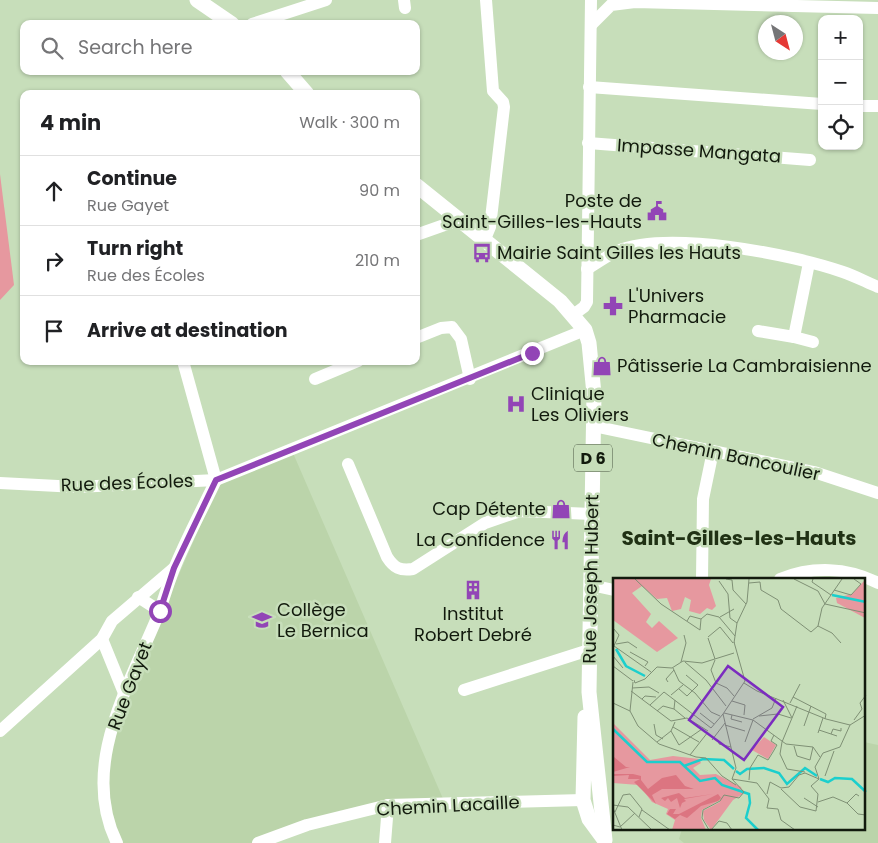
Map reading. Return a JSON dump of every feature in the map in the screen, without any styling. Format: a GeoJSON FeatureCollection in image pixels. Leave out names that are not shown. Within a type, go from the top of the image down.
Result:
{"type":"FeatureCollection","features":[{"type":"Feature","properties":{"kind":"main road"},"geometry":{"type":"LineString","coordinates":[[197,0],[226,20]]}},
{"type":"Feature","properties":{"kind":"main road"},"geometry":{"type":"LineString","coordinates":[[290,75],[304,90]]}},
{"type":"Feature","properties":{"kind":"main road","name":"Rue Joseph Hubert"},"geometry":{"type":"LineString","coordinates":[[420,188],[560,301],[585,330],[591,358],[593,426],[589,692],[602,824],[606,842]]}},
{"type":"Feature","properties":{"kind":"main road","name":"Rue Joseph Hubert"},"geometry":{"type":"LineString","coordinates":[[589,692],[583,731],[583,800],[589,819],[606,842]]}},
{"type":"Feature","properties":{"kind":"main road"},"geometry":{"type":"LineString","coordinates":[[583,800],[592,808],[602,824]]}},
{"type":"Feature","properties":{"kind":"street"},"geometry":{"type":"LineString","coordinates":[[264,20],[326,0]]}},
{"type":"Feature","properties":{"kind":"street"},"geometry":{"type":"LineString","coordinates":[[484,239],[490,227],[504,107],[501,98],[493,91],[486,0]]}},
{"type":"Feature","properties":{"kind":"street"},"geometry":{"type":"LineString","coordinates":[[573,315],[584,307],[586,302],[588,269],[586,253],[591,0]]}},
{"type":"Feature","properties":{"kind":"street"},"geometry":{"type":"LineString","coordinates":[[591,24],[611,5],[635,2],[670,1],[878,8]]}},
{"type":"Feature","properties":{"kind":"street"},"geometry":{"type":"LineString","coordinates":[[589,87],[818,104]]}},
{"type":"Feature","properties":{"kind":"street"},"geometry":{"type":"LineString","coordinates":[[863,106],[878,106]]}},
{"type":"Feature","properties":{"kind":"street","name":"Impasse Mangata"},"geometry":{"type":"LineString","coordinates":[[588,143],[810,160]]}},
{"type":"Feature","properties":{"kind":"street"},"geometry":{"type":"LineString","coordinates":[[420,234],[450,223],[457,217]]}},
{"type":"Feature","properties":{"kind":"street"},"geometry":{"type":"LineString","coordinates":[[588,269],[618,251],[641,245],[676,244],[754,251],[809,262],[842,272],[878,287]]}},
{"type":"Feature","properties":{"kind":"street"},"geometry":{"type":"LineString","coordinates":[[794,337],[809,262]]}},
{"type":"Feature","properties":{"kind":"street"},"geometry":{"type":"LineString","coordinates":[[420,336],[442,328],[452,327],[461,340],[470,378]]}},
{"type":"Feature","properties":{"kind":"street","name":"Rue des Écoles"},"geometry":{"type":"LineString","coordinates":[[0,483],[77,487],[216,480],[585,330]]}},
{"type":"Feature","properties":{"kind":"street"},"geometry":{"type":"LineString","coordinates":[[758,331],[813,342]]}},
{"type":"Feature","properties":{"kind":"street"},"geometry":{"type":"LineString","coordinates":[[184,365],[216,480]]}},
{"type":"Feature","properties":{"kind":"street"},"geometry":{"type":"LineString","coordinates":[[315,379],[348,365]]}},
{"type":"Feature","properties":{"kind":"street","name":"Chemin Bancoulier"},"geometry":{"type":"LineString","coordinates":[[593,426],[814,472],[878,493]]}},
{"type":"Feature","properties":{"kind":"street"},"geometry":{"type":"LineString","coordinates":[[702,578],[703,499],[713,451]]}},
{"type":"Feature","properties":{"kind":"street"},"geometry":{"type":"LineString","coordinates":[[348,464],[387,557],[394,567],[404,570],[413,569],[485,523],[520,511],[592,514]]}},
{"type":"Feature","properties":{"kind":"street","name":"Rue Gayet"},"geometry":{"type":"LineString","coordinates":[[117,843],[105,810],[104,769],[107,746],[124,693],[160,611],[174,568],[216,480]]}},
{"type":"Feature","properties":{"kind":"street"},"geometry":{"type":"LineString","coordinates":[[0,731],[102,639],[112,621],[174,568]]}},
{"type":"Feature","properties":{"kind":"street"},"geometry":{"type":"LineString","coordinates":[[782,578],[796,572],[822,570],[859,574],[878,582]]}},
{"type":"Feature","properties":{"kind":"street"},"geometry":{"type":"LineString","coordinates":[[591,585],[613,590]]}},
{"type":"Feature","properties":{"kind":"street"},"geometry":{"type":"LineString","coordinates":[[138,597],[160,611]]}},
{"type":"Feature","properties":{"kind":"street"},"geometry":{"type":"LineString","coordinates":[[102,639],[124,693]]}},
{"type":"Feature","properties":{"kind":"street"},"geometry":{"type":"LineString","coordinates":[[464,690],[589,650]]}},
{"type":"Feature","properties":{"kind":"street","name":"Chemin Lacaille"},"geometry":{"type":"LineString","coordinates":[[258,843],[307,825],[388,805],[583,800]]}},
{"type":"Feature","properties":{"kind":"street"},"geometry":{"type":"LineString","coordinates":[[386,843],[388,805]]}},
{"type":"Feature","properties":{"kind":"shaded area"},"geometry":{"type":"Polygon","coordinates":[[[0,174],[14,285],[0,300],[0,174]]]}},
{"type":"Feature","properties":{"kind":"shaded area","name":"Collège Le Bernica"},"geometry":{"type":"Polygon","coordinates":[[[293,453],[444,801],[387,804],[253,843],[118,843],[105,769],[136,672],[220,481],[293,453]]]}},
{"type":"Feature","properties":{"kind":"shaded area"},"geometry":{"type":"Polygon","coordinates":[[[866,742],[878,745],[878,843],[684,843],[679,839],[682,830],[866,830],[866,742]]]}},
{"type":"Feature","properties":{"kind":"place","name":"Poste de Saint-Gilles-les-Hauts"},"geometry":{"type":"Point","coordinates":[657,211]}},
{"type":"Feature","properties":{"kind":"place","name":"Mairie Saint Gilles les Hauts"},"geometry":{"type":"Point","coordinates":[482,253]}},
{"type":"Feature","properties":{"kind":"place","name":"L'Univers Pharmacie"},"geometry":{"type":"Point","coordinates":[613,306]}},
{"type":"Feature","properties":{"kind":"place","name":"Pâtisserie La Cambraisienne"},"geometry":{"type":"Point","coordinates":[602,366]}},
{"type":"Feature","properties":{"kind":"place","name":"Clinique Les Oliviers"},"geometry":{"type":"Point","coordinates":[516,404]}},
{"type":"Feature","properties":{"kind":"place","name":"Cap Détente"},"geometry":{"type":"Point","coordinates":[561,509]}},
{"type":"Feature","properties":{"kind":"place","name":"La Confidence"},"geometry":{"type":"Point","coordinates":[560,540]}},
{"type":"Feature","properties":{"kind":"place","name":"Institut Robert Debré"},"geometry":{"type":"Point","coordinates":[473,590]}},
{"type":"Feature","properties":{"kind":"place","name":"Collège Le Bernica"},"geometry":{"type":"Point","coordinates":[262,620]}},
{"type":"Feature","properties":{"kind":"district","name":"Saint-Gilles-les-Hauts"},"geometry":{"type":"Point","coordinates":[739,538]}},
{"type":"Feature","properties":{"kind":"route"},"geometry":{"type":"LineString","coordinates":[[160,611],[174,568],[186,547],[216,480],[260,464],[532,353]]}}]}
